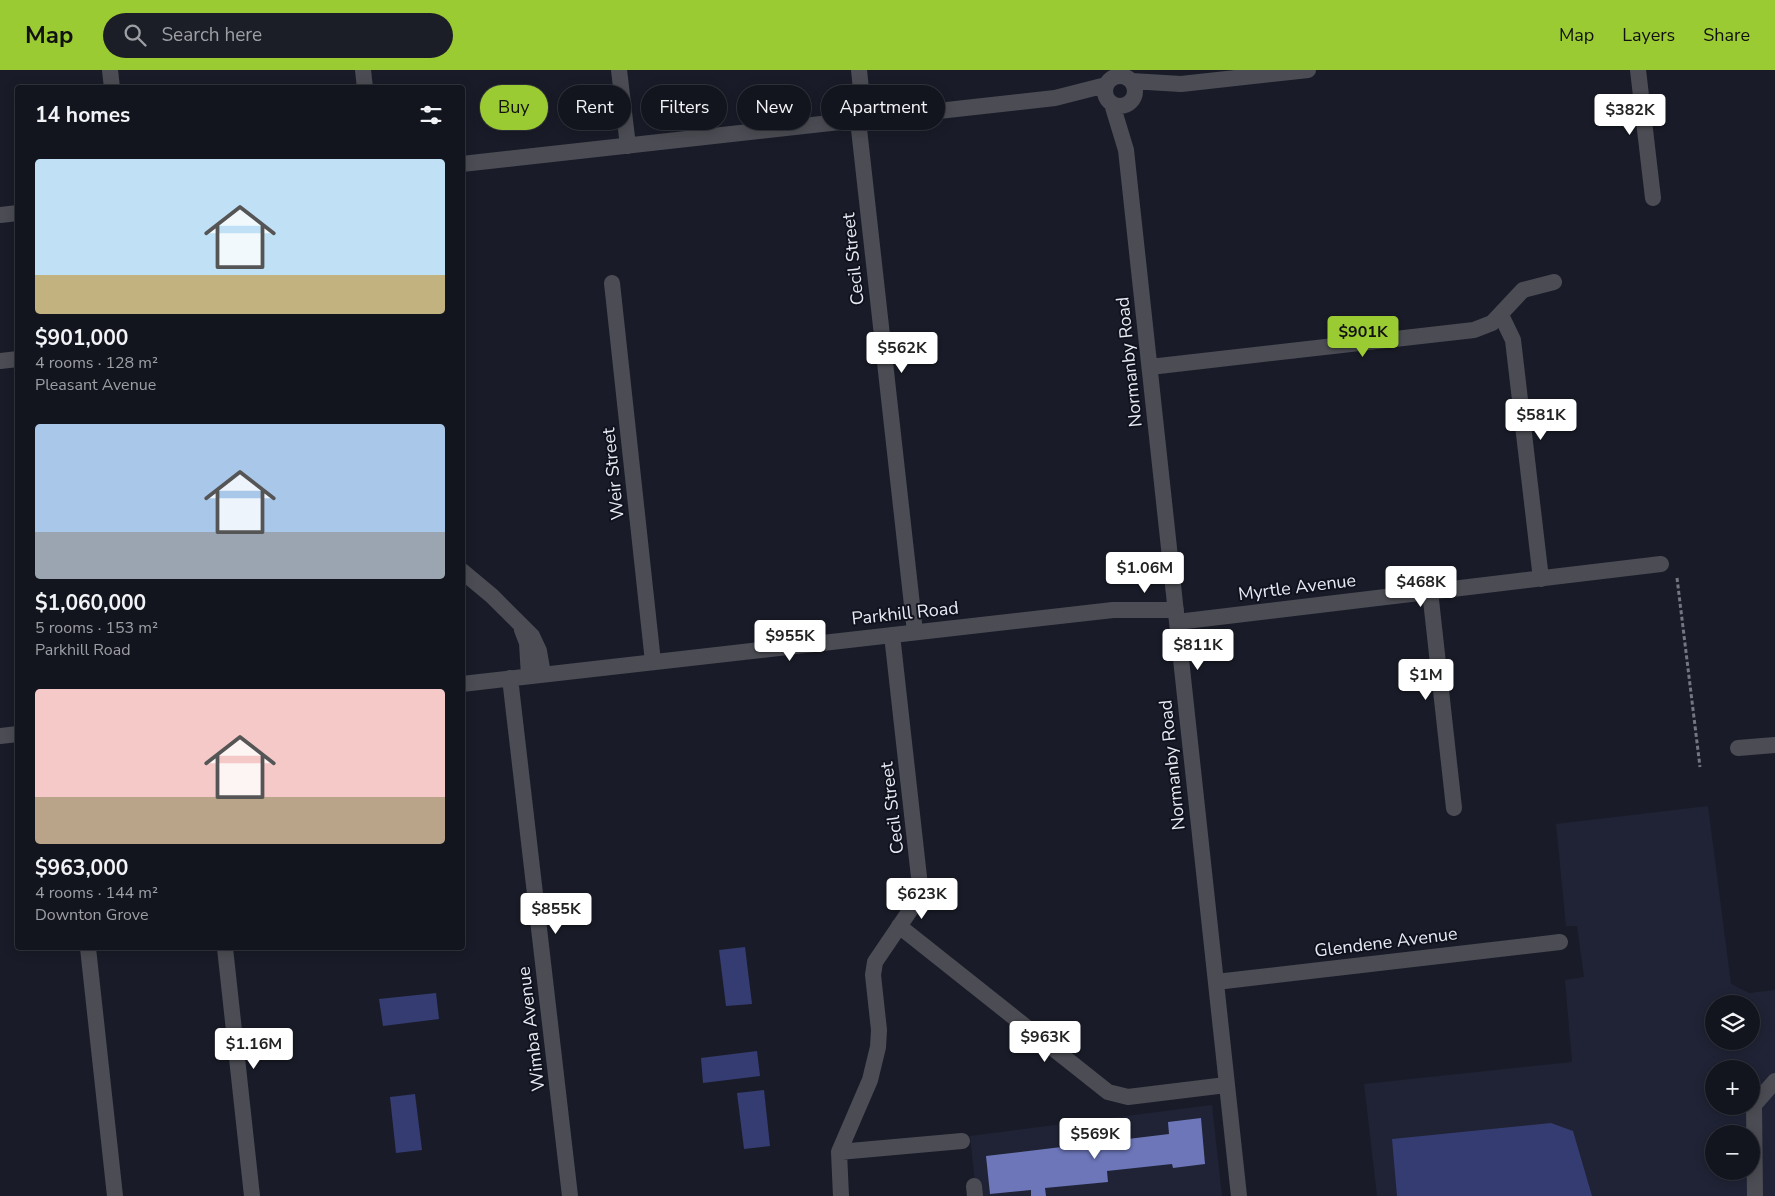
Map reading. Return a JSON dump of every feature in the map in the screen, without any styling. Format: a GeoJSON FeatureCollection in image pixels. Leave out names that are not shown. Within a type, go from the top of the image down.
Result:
{"type":"FeatureCollection","features":[{"type":"Feature","properties":{"kind":"street"},"geometry":{"type":"LineString","coordinates":[[110,70],[112,85]]}},
{"type":"Feature","properties":{"kind":"street"},"geometry":{"type":"LineString","coordinates":[[363,70],[365,85]]}},
{"type":"Feature","properties":{"kind":"street"},"geometry":{"type":"LineString","coordinates":[[619,70],[628,146]]}},
{"type":"Feature","properties":{"kind":"street","name":"Cecil Street"},"geometry":{"type":"LineString","coordinates":[[859,70],[860,85]]}},
{"type":"Feature","properties":{"kind":"street"},"geometry":{"type":"LineString","coordinates":[[1109,88],[1121,106],[1131,100],[1181,84],[1308,70]]}},
{"type":"Feature","properties":{"kind":"street"},"geometry":{"type":"LineString","coordinates":[[1638,70],[1653,198]]}},
{"type":"Feature","properties":{"kind":"street"},"geometry":{"type":"LineString","coordinates":[[945,110],[1054,98],[1109,88],[1117,77],[1127,76],[1181,84]]}},
{"type":"Feature","properties":{"kind":"street"},"geometry":{"type":"LineString","coordinates":[[1127,76],[1134,89],[1131,100]]}},
{"type":"Feature","properties":{"kind":"street","name":"Normanby Road"},"geometry":{"type":"LineString","coordinates":[[1109,88],[1126,150],[1226,1085],[1240,1196]]}},
{"type":"Feature","properties":{"kind":"street","name":"Normanby Road"},"geometry":{"type":"LineString","coordinates":[[1126,150],[1131,100]]}},
{"type":"Feature","properties":{"kind":"street"},"geometry":{"type":"LineString","coordinates":[[465,164],[821,124]]}},
{"type":"Feature","properties":{"kind":"street","name":"Cecil Street"},"geometry":{"type":"LineString","coordinates":[[862,130],[915,632]]}},
{"type":"Feature","properties":{"kind":"street"},"geometry":{"type":"LineString","coordinates":[[0,215],[15,213]]}},
{"type":"Feature","properties":{"kind":"street"},"geometry":{"type":"LineString","coordinates":[[1150,367],[1474,330],[1492,323],[1523,290],[1540,283],[1554,282]]}},
{"type":"Feature","properties":{"kind":"street","name":"Weir Street"},"geometry":{"type":"LineString","coordinates":[[612,283],[653,662]]}},
{"type":"Feature","properties":{"kind":"street"},"geometry":{"type":"LineString","coordinates":[[1501,315],[1513,340],[1541,579]]}},
{"type":"Feature","properties":{"kind":"street"},"geometry":{"type":"LineString","coordinates":[[0,361],[15,360]]}},
{"type":"Feature","properties":{"kind":"street","name":"Myrtle Avenue"},"geometry":{"type":"LineString","coordinates":[[1176,609],[1430,591],[1661,564]]}},
{"type":"Feature","properties":{"kind":"street"},"geometry":{"type":"LineString","coordinates":[[465,574],[492,596],[537,642],[536,675]]}},
{"type":"Feature","properties":{"kind":"street"},"geometry":{"type":"LineString","coordinates":[[1430,591],[1454,808]]}},
{"type":"Feature","properties":{"kind":"street","name":"Parkhill Road"},"geometry":{"type":"LineString","coordinates":[[465,684],[1113,610],[1176,609]]}},
{"type":"Feature","properties":{"kind":"street","name":"Cecil Street"},"geometry":{"type":"LineString","coordinates":[[841,1196],[839,1152],[875,1064],[880,1030],[874,975],[875,962],[919,895],[920,875],[892,635]]}},
{"type":"Feature","properties":{"kind":"street","name":"Wimba Avenue"},"geometry":{"type":"LineString","coordinates":[[510,678],[570,1196]]}},
{"type":"Feature","properties":{"kind":"street"},"geometry":{"type":"LineString","coordinates":[[1738,748],[1775,745]]}},
{"type":"Feature","properties":{"kind":"street"},"geometry":{"type":"LineString","coordinates":[[899,926],[1108,1092],[1128,1097],[1226,1085]]}},
{"type":"Feature","properties":{"kind":"street","name":"Glendene Avenue"},"geometry":{"type":"LineString","coordinates":[[1216,982],[1560,942]]}},
{"type":"Feature","properties":{"kind":"street"},"geometry":{"type":"LineString","coordinates":[[88,950],[115,1196]]}},
{"type":"Feature","properties":{"kind":"street"},"geometry":{"type":"LineString","coordinates":[[225,950],[252,1196]]}},
{"type":"Feature","properties":{"kind":"street"},"geometry":{"type":"LineString","coordinates":[[1755,1196],[1754,1105],[1775,1081]]}},
{"type":"Feature","properties":{"kind":"street"},"geometry":{"type":"LineString","coordinates":[[839,1152],[962,1141]]}},
{"type":"Feature","properties":{"kind":"path"},"geometry":{"type":"LineString","coordinates":[[1677,578],[1700,767]]}},
{"type":"Feature","properties":{"kind":"shaded area"},"geometry":{"type":"Polygon","coordinates":[[[1708,806],[1731,984],[1749,993],[1775,990],[1775,1196],[1377,1196],[1364,1084],[1572,1062],[1565,980],[1584,977],[1577,926],[1566,926],[1556,824],[1708,806]]]}},
{"type":"Feature","properties":{"kind":"shaded area"},"geometry":{"type":"Polygon","coordinates":[[[745,947],[752,1004],[726,1006],[719,950],[745,947]]]}},
{"type":"Feature","properties":{"kind":"shaded area"},"geometry":{"type":"Polygon","coordinates":[[[436,993],[439,1019],[383,1026],[379,999],[436,993]]]}},
{"type":"Feature","properties":{"kind":"shaded area"},"geometry":{"type":"Polygon","coordinates":[[[757,1051],[760,1076],[703,1083],[701,1058],[757,1051]]]}},
{"type":"Feature","properties":{"kind":"shaded area"},"geometry":{"type":"Polygon","coordinates":[[[764,1090],[770,1146],[744,1149],[737,1093],[764,1090]]]}},
{"type":"Feature","properties":{"kind":"shaded area"},"geometry":{"type":"Polygon","coordinates":[[[415,1094],[422,1150],[396,1153],[390,1097],[415,1094]]]}},
{"type":"Feature","properties":{"kind":"shaded area"},"geometry":{"type":"Polygon","coordinates":[[[1212,1105],[1222,1196],[972,1196],[975,1182],[970,1136],[1212,1105]]]}},
{"type":"Feature","properties":{"kind":"shaded area"},"geometry":{"type":"Polygon","coordinates":[[[1551,1123],[1573,1131],[1592,1196],[1397,1196],[1392,1139],[1551,1123]]]}},
{"type":"Feature","properties":{"kind":"building"},"geometry":{"type":"Polygon","coordinates":[[[1201,1118],[1205,1164],[1173,1168],[1172,1164],[1107,1171],[1108,1182],[1045,1188],[1046,1196],[1031,1196],[1031,1190],[990,1194],[986,1156],[1169,1134],[1168,1122],[1201,1118]]]}}]}
